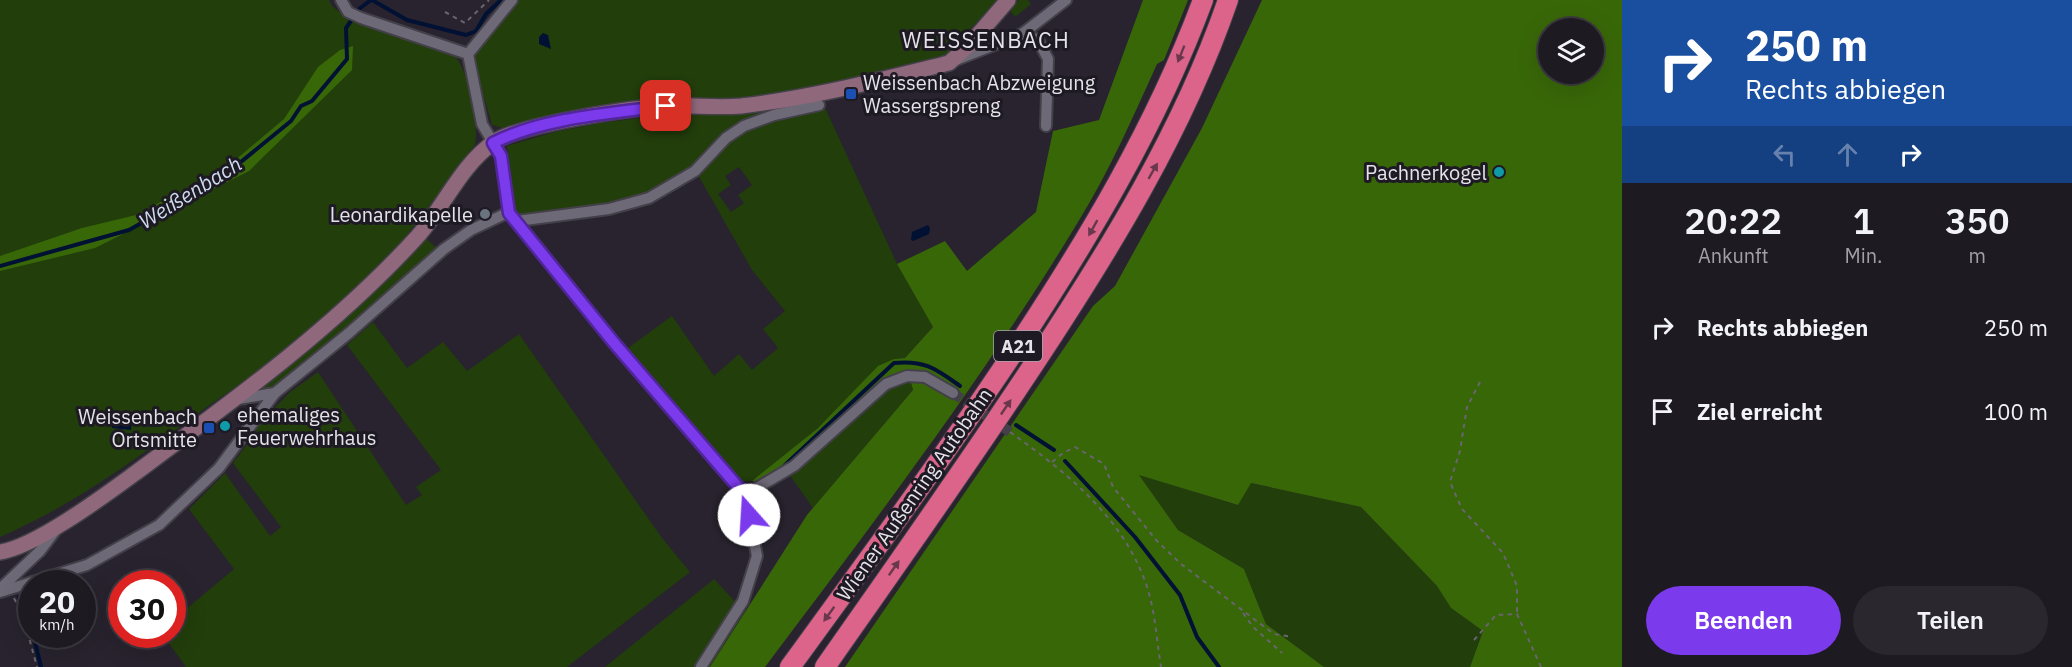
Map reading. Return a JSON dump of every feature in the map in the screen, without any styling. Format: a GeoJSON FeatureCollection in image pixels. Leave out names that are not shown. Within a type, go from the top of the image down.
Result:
{"type":"FeatureCollection","features":[{"type":"Feature","properties":{"kind":"highway","name":"Wiener Außenring Autobahn"},"geometry":{"type":"LineString","coordinates":[[790,667],[961,430],[1073,264],[1138,147],[1172,76],[1203,0]]}},
{"type":"Feature","properties":{"kind":"highway","name":"Wiener Außenring Autobahn"},"geometry":{"type":"LineString","coordinates":[[825,667],[981,444],[1093,276],[1161,156],[1195,83],[1228,0]]}},
{"type":"Feature","properties":{"kind":"street"},"geometry":{"type":"LineString","coordinates":[[341,0],[348,12],[361,18],[468,54]]}},
{"type":"Feature","properties":{"kind":"street"},"geometry":{"type":"LineString","coordinates":[[468,54],[512,0]]}},
{"type":"Feature","properties":{"kind":"street"},"geometry":{"type":"LineString","coordinates":[[949,63],[970,44],[1008,0]]}},
{"type":"Feature","properties":{"kind":"street"},"geometry":{"type":"LineString","coordinates":[[0,552],[59,525],[99,500],[237,399],[351,306],[419,235],[464,171],[493,143],[511,134],[564,122],[666,106],[738,106],[779,100],[949,63],[1018,37],[1066,0]]}},
{"type":"Feature","properties":{"kind":"street"},"geometry":{"type":"LineString","coordinates":[[1018,37],[1038,40],[1048,59],[1046,126]]}},
{"type":"Feature","properties":{"kind":"street"},"geometry":{"type":"LineString","coordinates":[[468,54],[482,124],[501,156],[509,213],[615,344],[745,495],[756,556],[743,601],[701,667]]}},
{"type":"Feature","properties":{"kind":"street"},"geometry":{"type":"LineString","coordinates":[[517,221],[609,209],[649,198],[695,171],[729,135],[744,126],[774,115],[819,105]]}},
{"type":"Feature","properties":{"kind":"street"},"geometry":{"type":"LineString","coordinates":[[3,590],[87,565],[159,525],[219,468],[275,393],[349,333],[444,249],[471,230],[509,213]]}},
{"type":"Feature","properties":{"kind":"street"},"geometry":{"type":"LineString","coordinates":[[745,495],[794,466],[886,384],[907,376],[925,377],[953,393]]}},
{"type":"Feature","properties":{"kind":"street"},"geometry":{"type":"LineString","coordinates":[[237,399],[275,393]]}},
{"type":"Feature","properties":{"kind":"street"},"geometry":{"type":"LineString","coordinates":[[3,590],[40,551],[59,525]]}},
{"type":"Feature","properties":{"kind":"path"},"geometry":{"type":"LineString","coordinates":[[445,12],[465,23],[489,0]]}},
{"type":"Feature","properties":{"kind":"path"},"geometry":{"type":"LineString","coordinates":[[1480,382],[1467,407],[1460,451],[1450,482],[1462,509],[1503,553],[1517,586],[1516,614],[1541,667]]}},
{"type":"Feature","properties":{"kind":"path"},"geometry":{"type":"LineString","coordinates":[[1010,432],[1052,462],[1082,488],[1123,539],[1143,575],[1150,597],[1161,667]]}},
{"type":"Feature","properties":{"kind":"path"},"geometry":{"type":"LineString","coordinates":[[1052,462],[1075,447],[1104,464],[1113,487],[1157,541],[1241,611],[1274,634],[1292,637]]}},
{"type":"Feature","properties":{"kind":"path"},"geometry":{"type":"LineString","coordinates":[[3,590],[24,619],[37,667]]}},
{"type":"Feature","properties":{"kind":"path"},"geometry":{"type":"LineString","coordinates":[[1241,611],[1253,627],[1282,653]]}},
{"type":"Feature","properties":{"kind":"path"},"geometry":{"type":"LineString","coordinates":[[1474,640],[1496,615],[1516,614]]}},
{"type":"Feature","properties":{"kind":"green space"},"geometry":{"type":"Polygon","coordinates":[[[0,0],[329,0],[332,6],[346,17],[455,56],[469,86],[476,135],[475,145],[396,248],[368,280],[332,314],[272,361],[135,459],[57,509],[0,537],[0,0]]]}},
{"type":"Feature","properties":{"kind":"green space"},"geometry":{"type":"Polygon","coordinates":[[[516,0],[998,0],[945,55],[784,94],[509,130],[492,125],[473,58],[516,0]]]}},
{"type":"Feature","properties":{"kind":"green space"},"geometry":{"type":"Polygon","coordinates":[[[1019,0],[1028,0],[1031,4],[1015,17],[1009,9],[1019,0]]]}},
{"type":"Feature","properties":{"kind":"green space"},"geometry":{"type":"Polygon","coordinates":[[[1143,0],[1188,0],[1164,60],[1157,64],[1100,184],[1005,337],[927,449],[765,667],[710,667],[807,515],[913,390],[908,371],[890,376],[778,473],[764,481],[752,481],[818,428],[878,366],[894,359],[905,358],[933,327],[897,264],[945,241],[967,271],[1036,212],[1053,131],[1099,120],[1143,0]]]}},
{"type":"Feature","properties":{"kind":"green space"},"geometry":{"type":"Polygon","coordinates":[[[1262,0],[1622,0],[1622,667],[1470,667],[1483,631],[1451,608],[1437,586],[1361,507],[1251,483],[1238,505],[1139,475],[1178,530],[1244,569],[1266,624],[1324,667],[845,667],[1093,306],[1115,286],[1202,128],[1262,0]]]}},
{"type":"Feature","properties":{"kind":"green space"},"geometry":{"type":"Polygon","coordinates":[[[353,46],[352,70],[249,171],[95,248],[0,271],[0,256],[82,228],[136,215],[227,167],[284,119],[318,67],[340,50],[353,46]]]}},
{"type":"Feature","properties":{"kind":"green space"},"geometry":{"type":"Polygon","coordinates":[[[821,99],[897,264],[933,327],[905,358],[894,359],[793,450],[752,481],[742,481],[635,360],[628,348],[672,316],[714,376],[739,354],[752,370],[778,348],[763,329],[785,311],[752,270],[694,168],[651,193],[606,206],[526,216],[520,215],[514,208],[507,146],[555,132],[601,123],[664,115],[755,113],[821,99]],[[739,167],[725,176],[731,185],[718,194],[731,212],[744,203],[738,195],[752,185],[739,167]]]}},
{"type":"Feature","properties":{"kind":"green space"},"geometry":{"type":"Polygon","coordinates":[[[425,238],[437,248],[346,332],[277,387],[254,391],[425,238]]]}},
{"type":"Feature","properties":{"kind":"green space"},"geometry":{"type":"Polygon","coordinates":[[[373,322],[407,368],[443,342],[467,371],[519,334],[662,538],[690,572],[567,667],[186,667],[172,648],[186,648],[186,609],[234,569],[189,509],[225,473],[270,536],[281,527],[233,463],[257,431],[255,428],[290,392],[318,372],[406,505],[422,495],[416,487],[441,470],[347,345],[373,322]]]}},
{"type":"Feature","properties":{"kind":"green space"},"geometry":{"type":"Polygon","coordinates":[[[910,378],[913,390],[813,508],[789,474],[888,388],[910,378]]]}},
{"type":"Feature","properties":{"kind":"green space"},"geometry":{"type":"Polygon","coordinates":[[[1138,474],[1237,505],[1250,483],[1361,507],[1437,586],[1451,608],[1483,631],[1470,667],[1324,667],[1266,624],[1244,569],[1178,530],[1138,474]]]}},
{"type":"Feature","properties":{"kind":"green space"},"geometry":{"type":"Polygon","coordinates":[[[714,579],[745,612],[710,667],[605,667],[714,579]]]}},
{"type":"Feature","properties":{"kind":"water"},"geometry":{"type":"Polygon","coordinates":[[[543,33],[548,35],[551,49],[539,44],[539,37],[543,33]]]}},
{"type":"Feature","properties":{"kind":"water"},"geometry":{"type":"Polygon","coordinates":[[[928,225],[929,234],[911,240],[912,232],[928,225]]]}},
{"type":"Feature","properties":{"kind":"water"},"geometry":{"type":"Polygon","coordinates":[[[113,419],[132,421],[131,430],[112,428],[113,419]]]}},
{"type":"Feature","properties":{"kind":"waterway","name":"Weißenbach"},"geometry":{"type":"LineString","coordinates":[[0,266],[129,230],[220,179],[291,121],[301,106],[312,101],[347,59],[346,28],[359,9],[371,0]]}},
{"type":"Feature","properties":{"kind":"waterway","name":"Weißenbach"},"geometry":{"type":"LineString","coordinates":[[372,0],[407,20],[466,35],[476,31],[486,14],[501,0]]}},
{"type":"Feature","properties":{"kind":"waterway"},"geometry":{"type":"LineString","coordinates":[[784,466],[894,363],[922,364],[960,386]]}},
{"type":"Feature","properties":{"kind":"waterway"},"geometry":{"type":"LineString","coordinates":[[1016,425],[1054,450]]}},
{"type":"Feature","properties":{"kind":"waterway"},"geometry":{"type":"LineString","coordinates":[[1065,461],[1135,537],[1180,595],[1197,637],[1219,667]]}},
{"type":"Feature","properties":{"kind":"waterway"},"geometry":{"type":"LineString","coordinates":[[36,648],[41,667]]}},
{"type":"Feature","properties":{"kind":"tunnel"},"geometry":{"type":"LineString","coordinates":[[953,393],[1010,432]]}},
{"type":"Feature","properties":{"kind":"place","name":"Weissenbach Abzweigung Wassergspreng"},"geometry":{"type":"Point","coordinates":[851,94]}},
{"type":"Feature","properties":{"kind":"place","name":"Pachnerkogel"},"geometry":{"type":"Point","coordinates":[1499,172]}},
{"type":"Feature","properties":{"kind":"place","name":"Leonardikapelle"},"geometry":{"type":"Point","coordinates":[485,214]}},
{"type":"Feature","properties":{"kind":"place","name":"ehemaliges Feuerwehrhaus"},"geometry":{"type":"Point","coordinates":[225,426]}},
{"type":"Feature","properties":{"kind":"place","name":"Weissenbach Ortsmitte"},"geometry":{"type":"Point","coordinates":[209,428]}},
{"type":"Feature","properties":{"kind":"district","name":"WEISSENBACH"},"geometry":{"type":"Point","coordinates":[986,39]}},
{"type":"Feature","properties":{"kind":"route"},"geometry":{"type":"LineString","coordinates":[[666,106],[564,122],[511,134],[493,143],[501,156],[509,213],[615,344],[745,495],[749,515]]}}]}
